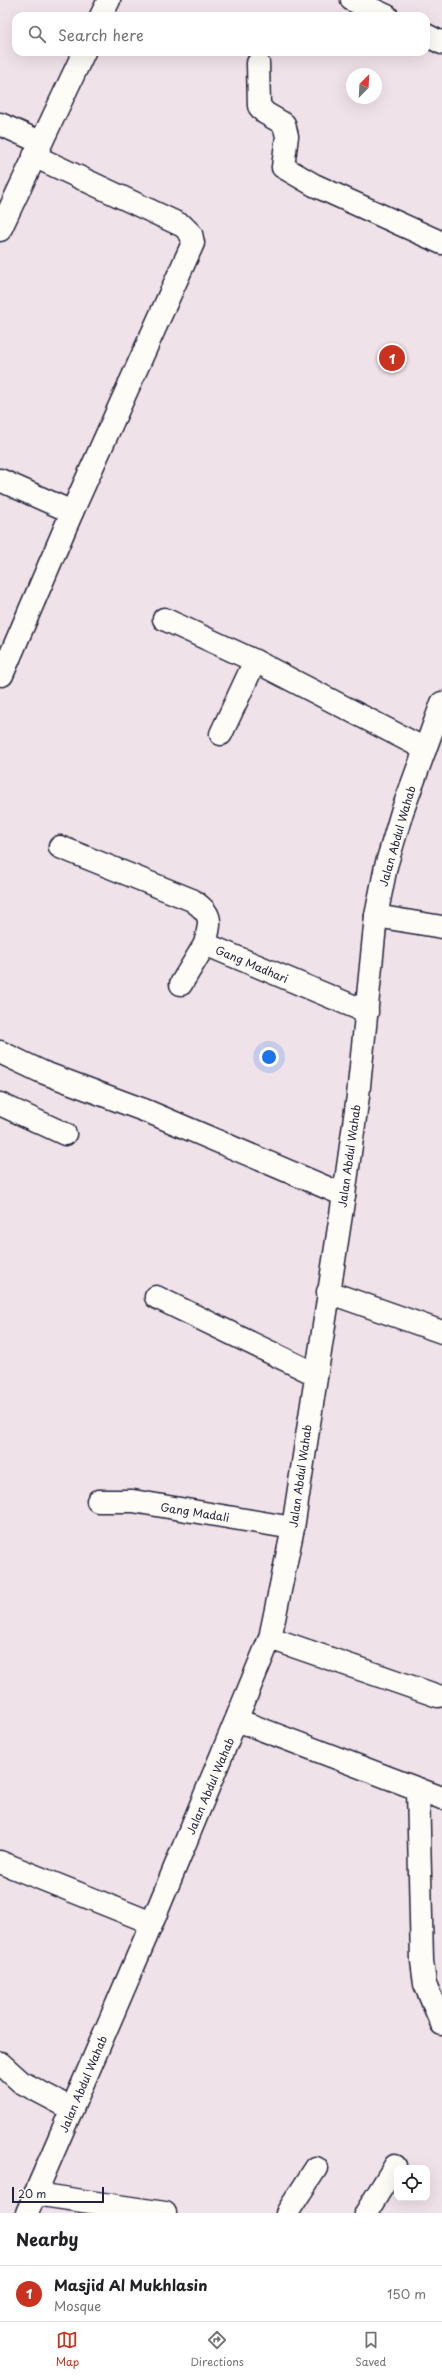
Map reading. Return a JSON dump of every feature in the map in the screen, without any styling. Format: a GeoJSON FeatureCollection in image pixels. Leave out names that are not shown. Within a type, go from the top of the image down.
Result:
{"type":"FeatureCollection","features":[{"type":"Feature","properties":{"kind":"street"},"geometry":{"type":"LineString","coordinates":[[104,12],[109,0]]}},
{"type":"Feature","properties":{"kind":"street"},"geometry":{"type":"LineString","coordinates":[[352,0],[378,12]]}},
{"type":"Feature","properties":{"kind":"street"},"geometry":{"type":"LineString","coordinates":[[430,37],[442,43]]}},
{"type":"Feature","properties":{"kind":"street"},"geometry":{"type":"LineString","coordinates":[[0,230],[82,56]]}},
{"type":"Feature","properties":{"kind":"street"},"geometry":{"type":"LineString","coordinates":[[258,63],[259,106],[265,113],[284,124],[287,136],[283,167],[314,184],[442,244]]}},
{"type":"Feature","properties":{"kind":"street"},"geometry":{"type":"LineString","coordinates":[[0,124],[37,149],[183,226],[191,234],[194,244],[72,512],[2,675]]}},
{"type":"Feature","properties":{"kind":"street"},"geometry":{"type":"LineString","coordinates":[[0,480],[72,512]]}},
{"type":"Feature","properties":{"kind":"street"},"geometry":{"type":"LineString","coordinates":[[164,619],[432,740]]}},
{"type":"Feature","properties":{"kind":"street"},"geometry":{"type":"LineString","coordinates":[[221,734],[255,661]]}},
{"type":"Feature","properties":{"kind":"street","name":"Jalan Abdul Wahab"},"geometry":{"type":"LineString","coordinates":[[31,2204],[152,1923],[270,1638],[293,1528],[315,1374],[344,1195],[367,1012],[376,916],[390,852],[432,740],[442,703]]}},
{"type":"Feature","properties":{"kind":"street","name":"Gang Madhari"},"geometry":{"type":"LineString","coordinates":[[60,847],[192,900],[206,910],[210,920],[205,944],[367,1012]]}},
{"type":"Feature","properties":{"kind":"street"},"geometry":{"type":"LineString","coordinates":[[376,916],[442,927]]}},
{"type":"Feature","properties":{"kind":"street"},"geometry":{"type":"LineString","coordinates":[[181,984],[205,944]]}},
{"type":"Feature","properties":{"kind":"street"},"geometry":{"type":"LineString","coordinates":[[0,1052],[42,1072],[149,1112],[344,1195]]}},
{"type":"Feature","properties":{"kind":"street"},"geometry":{"type":"LineString","coordinates":[[0,1104],[65,1134]]}},
{"type":"Feature","properties":{"kind":"street"},"geometry":{"type":"LineString","coordinates":[[328,1292],[442,1332]]}},
{"type":"Feature","properties":{"kind":"street"},"geometry":{"type":"LineString","coordinates":[[156,1297],[315,1374]]}},
{"type":"Feature","properties":{"kind":"street","name":"Gang Madali"},"geometry":{"type":"LineString","coordinates":[[98,1501],[133,1502],[293,1528]]}},
{"type":"Feature","properties":{"kind":"street"},"geometry":{"type":"LineString","coordinates":[[270,1638],[438,1696]]}},
{"type":"Feature","properties":{"kind":"street"},"geometry":{"type":"LineString","coordinates":[[237,1720],[442,1798]]}},
{"type":"Feature","properties":{"kind":"street"},"geometry":{"type":"LineString","coordinates":[[418,1789],[422,1962],[425,1984],[442,2024]]}},
{"type":"Feature","properties":{"kind":"street"},"geometry":{"type":"LineString","coordinates":[[0,1862],[152,1923]]}},
{"type":"Feature","properties":{"kind":"street"},"geometry":{"type":"LineString","coordinates":[[0,2063],[21,2082],[72,2109]]}},
{"type":"Feature","properties":{"kind":"street"},"geometry":{"type":"LineString","coordinates":[[287,2213],[316,2168]]}},
{"type":"Feature","properties":{"kind":"street"},"geometry":{"type":"LineString","coordinates":[[366,2213],[394,2169]]}},
{"type":"Feature","properties":{"kind":"street"},"geometry":{"type":"LineString","coordinates":[[31,2204],[164,2213]]}},
{"type":"Feature","properties":{"kind":"place","name":"Masjid Al Mukhlasin"},"geometry":{"type":"Point","coordinates":[392,358]}}]}
